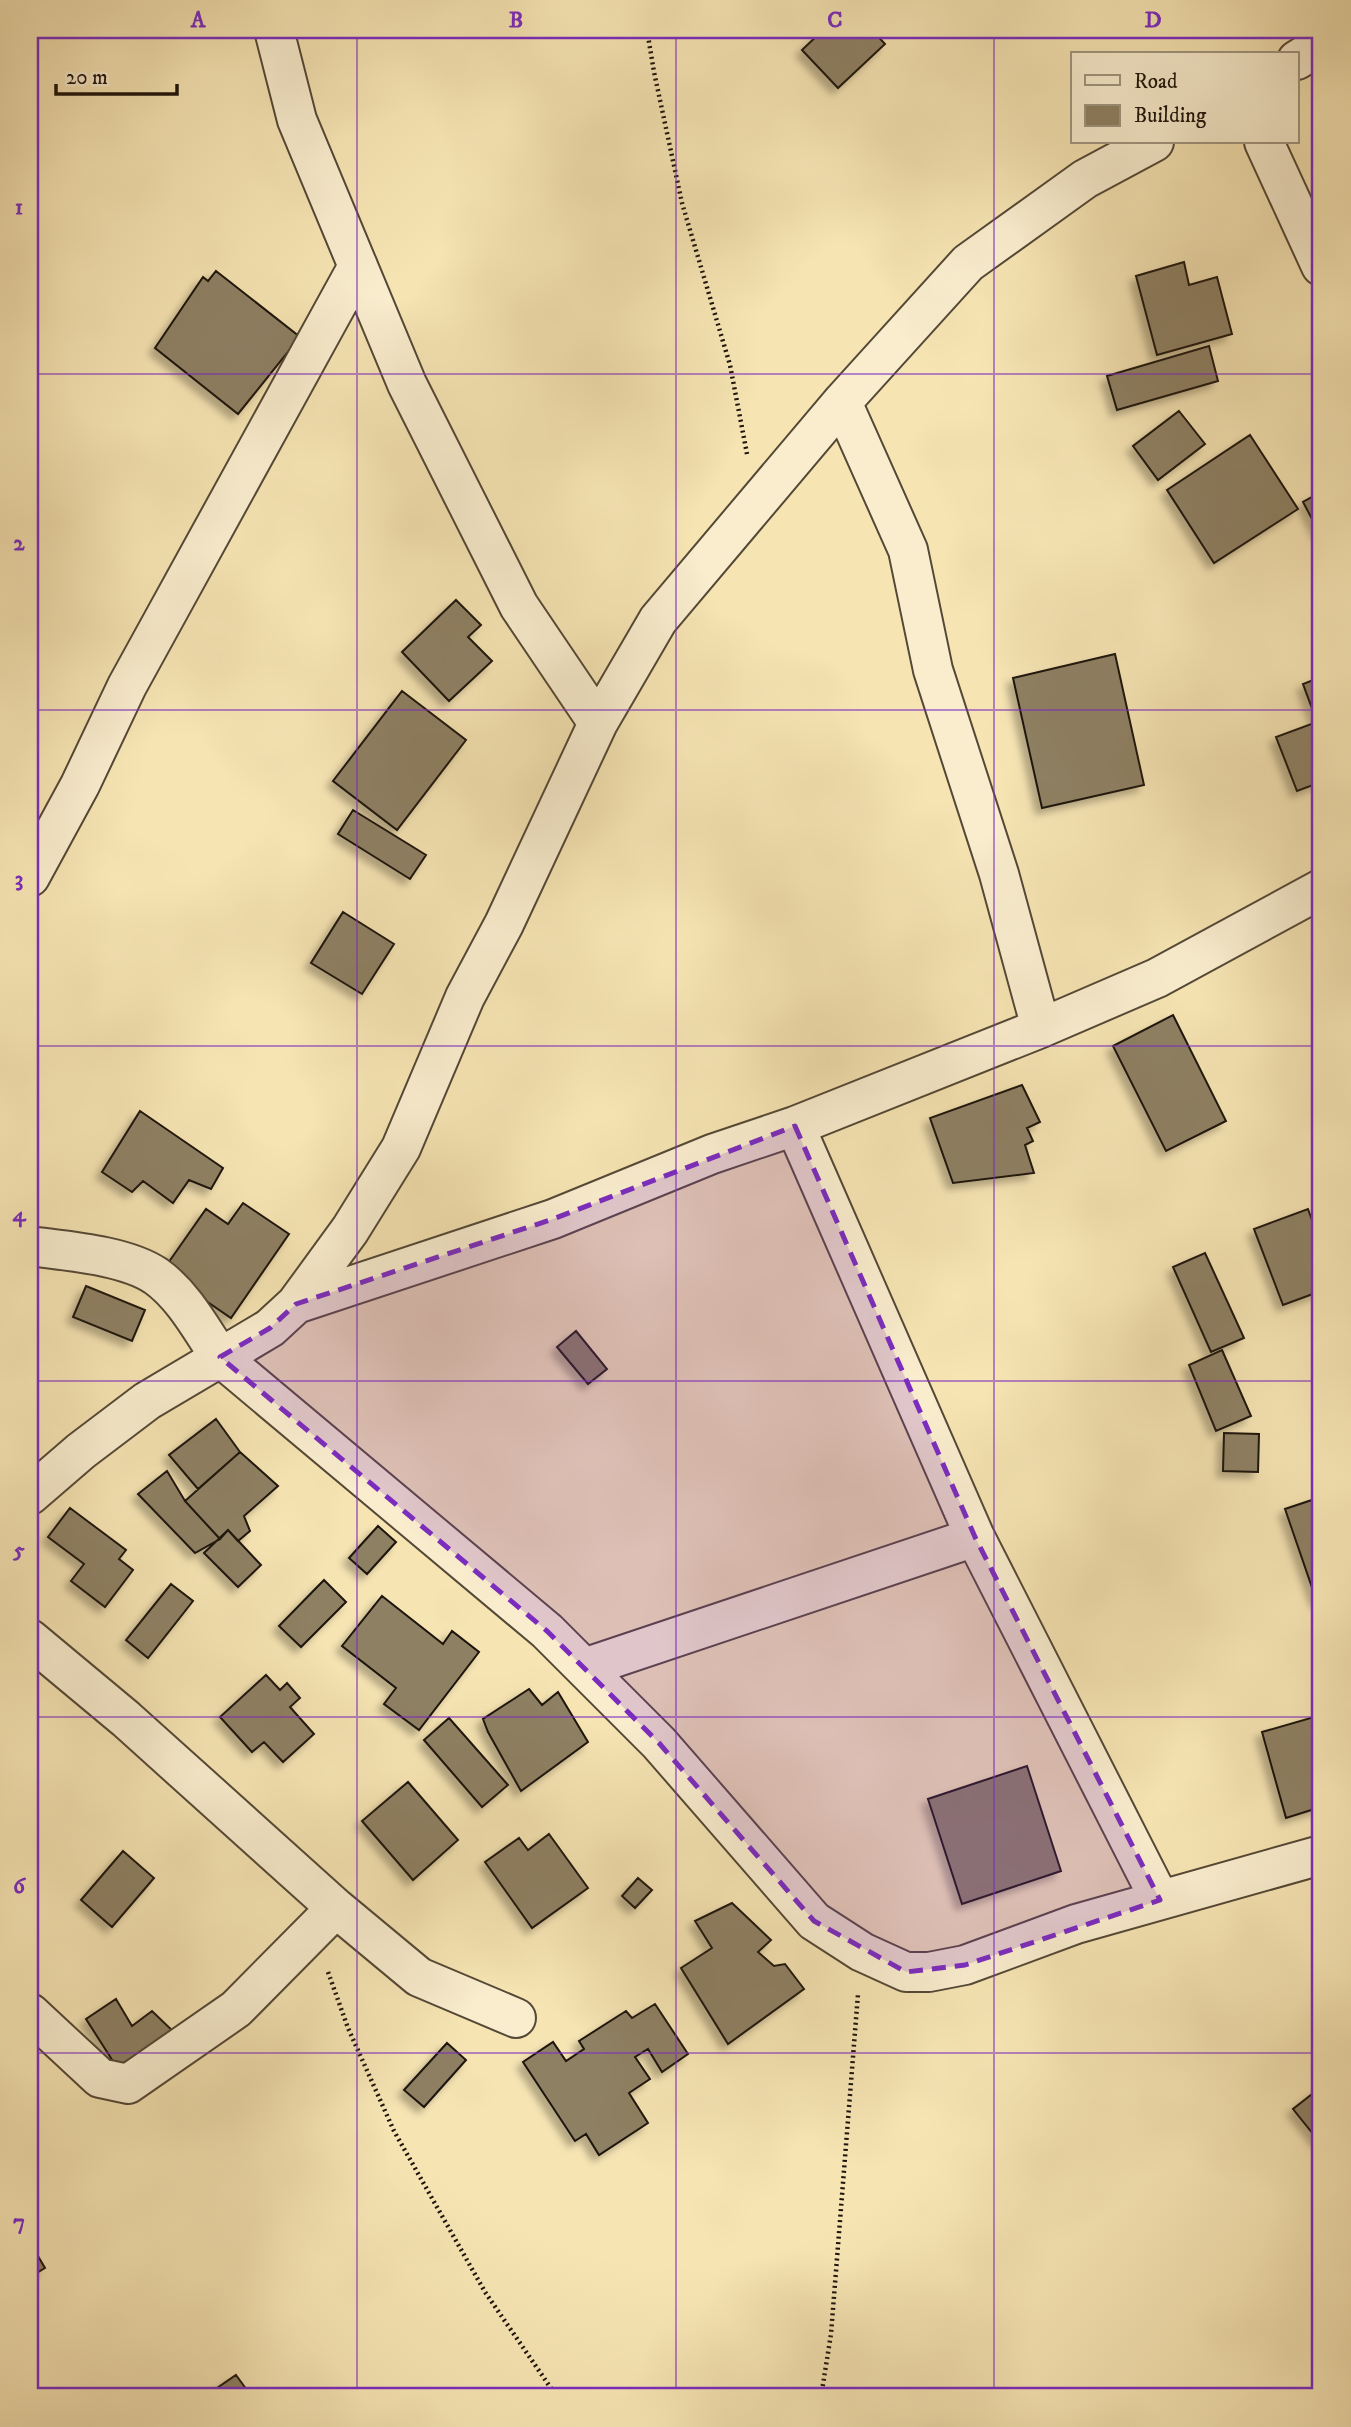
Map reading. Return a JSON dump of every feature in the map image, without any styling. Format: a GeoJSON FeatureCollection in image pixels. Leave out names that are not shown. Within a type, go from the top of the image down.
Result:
{"type":"FeatureCollection","features":[{"type":"Feature","properties":{"kind":"street"},"geometry":{"type":"LineString","coordinates":[[274,30],[297,120],[407,384],[519,606],[598,723]]}},
{"type":"Feature","properties":{"kind":"street"},"geometry":{"type":"LineString","coordinates":[[1298,59],[1321,45]]}},
{"type":"Feature","properties":{"kind":"street"},"geometry":{"type":"LineString","coordinates":[[30,1495],[146,1401],[270,1328],[296,1304],[350,1230],[401,1148],[465,997],[504,925],[598,723],[658,620],[842,402],[968,263],[1085,179],[1150,144]]}},
{"type":"Feature","properties":{"kind":"street"},"geometry":{"type":"LineString","coordinates":[[1265,144],[1321,266]]}},
{"type":"Feature","properties":{"kind":"street"},"geometry":{"type":"LineString","coordinates":[[30,877],[80,785],[127,686],[358,266]]}},
{"type":"Feature","properties":{"kind":"street"},"geometry":{"type":"LineString","coordinates":[[842,402],[908,550],[933,670],[999,874],[1041,1028]]}},
{"type":"Feature","properties":{"kind":"street"},"geometry":{"type":"LineString","coordinates":[[296,1304],[553,1219],[712,1154],[795,1126],[1041,1028],[1157,978],[1321,889]]}},
{"type":"Feature","properties":{"kind":"street"},"geometry":{"type":"LineString","coordinates":[[795,1126],[975,1537],[1160,1900]]}},
{"type":"Feature","properties":{"kind":"street"},"geometry":{"type":"LineString","coordinates":[[30,1246],[118,1260],[155,1276],[186,1305],[220,1357],[547,1631],[659,1743],[814,1922],[862,1952],[906,1972],[929,1972],[965,1965],[1076,1924],[1321,1854]]}},
{"type":"Feature","properties":{"kind":"street"},"geometry":{"type":"LineString","coordinates":[[584,1668],[975,1537]]}},
{"type":"Feature","properties":{"kind":"street"},"geometry":{"type":"LineString","coordinates":[[30,1639],[126,1719],[324,1920],[419,1977],[516,2018]]}},
{"type":"Feature","properties":{"kind":"street"},"geometry":{"type":"LineString","coordinates":[[30,2013],[100,2078],[128,2084],[236,2009],[324,1920]]}},
{"type":"Feature","properties":{"kind":"path"},"geometry":{"type":"LineString","coordinates":[[650,30],[648,36],[654,72],[682,203],[730,365],[743,428],[753,507]]}},
{"type":"Feature","properties":{"kind":"path"},"geometry":{"type":"LineString","coordinates":[[324,1920],[348,2028],[394,2131],[485,2292],[557,2397]]}},
{"type":"Feature","properties":{"kind":"path"},"geometry":{"type":"LineString","coordinates":[[821,2397],[831,2334],[851,2060],[862,1952]]}},
{"type":"Feature","properties":{"kind":"highlighted area"},"geometry":{"type":"Polygon","coordinates":[[[795,1126],[975,1537],[1160,1900],[965,1965],[906,1972],[814,1921],[659,1743],[547,1631],[220,1357],[270,1328],[296,1304],[553,1219],[795,1126]]]}},
{"type":"Feature","properties":{"kind":"building"},"geometry":{"type":"Polygon","coordinates":[[[823,30],[872,30],[885,44],[838,88],[802,50],[823,30]]]}},
{"type":"Feature","properties":{"kind":"building"},"geometry":{"type":"Polygon","coordinates":[[[1184,262],[1189,285],[1217,277],[1232,334],[1157,355],[1136,276],[1184,262]]]}},
{"type":"Feature","properties":{"kind":"building"},"geometry":{"type":"Polygon","coordinates":[[[216,271],[300,337],[238,414],[155,348],[203,277],[208,281],[216,271]]]}},
{"type":"Feature","properties":{"kind":"building"},"geometry":{"type":"Polygon","coordinates":[[[1209,346],[1218,381],[1117,410],[1107,376],[1209,346]]]}},
{"type":"Feature","properties":{"kind":"building"},"geometry":{"type":"Polygon","coordinates":[[[1179,411],[1205,444],[1158,480],[1133,446],[1179,411]]]}},
{"type":"Feature","properties":{"kind":"building"},"geometry":{"type":"Polygon","coordinates":[[[1250,435],[1298,509],[1214,563],[1167,490],[1250,435]]]}},
{"type":"Feature","properties":{"kind":"building"},"geometry":{"type":"Polygon","coordinates":[[[1321,492],[1321,536],[1303,502],[1321,492]]]}},
{"type":"Feature","properties":{"kind":"building"},"geometry":{"type":"Polygon","coordinates":[[[456,600],[481,625],[468,637],[492,661],[449,701],[402,652],[456,600]]]}},
{"type":"Feature","properties":{"kind":"building"},"geometry":{"type":"Polygon","coordinates":[[[1115,654],[1144,785],[1042,808],[1013,678],[1115,654]]]}},
{"type":"Feature","properties":{"kind":"building"},"geometry":{"type":"Polygon","coordinates":[[[1321,677],[1321,782],[1297,791],[1276,737],[1317,722],[1303,684],[1321,677]]]}},
{"type":"Feature","properties":{"kind":"building"},"geometry":{"type":"Polygon","coordinates":[[[402,691],[466,740],[397,830],[333,781],[402,691]]]}},
{"type":"Feature","properties":{"kind":"building"},"geometry":{"type":"Polygon","coordinates":[[[353,810],[426,855],[410,879],[338,834],[353,810]]]}},
{"type":"Feature","properties":{"kind":"building"},"geometry":{"type":"Polygon","coordinates":[[[343,912],[394,944],[362,994],[311,963],[343,912]]]}},
{"type":"Feature","properties":{"kind":"building"},"geometry":{"type":"Polygon","coordinates":[[[1173,1015],[1226,1121],[1166,1151],[1113,1046],[1173,1015]]]}},
{"type":"Feature","properties":{"kind":"building"},"geometry":{"type":"Polygon","coordinates":[[[1022,1085],[1040,1122],[1027,1128],[1033,1141],[1025,1145],[1034,1173],[953,1183],[930,1118],[1022,1085]]]}},
{"type":"Feature","properties":{"kind":"building"},"geometry":{"type":"Polygon","coordinates":[[[140,1111],[223,1168],[211,1189],[189,1180],[173,1203],[143,1181],[132,1192],[102,1172],[140,1111]]]}},
{"type":"Feature","properties":{"kind":"building"},"geometry":{"type":"Polygon","coordinates":[[[243,1203],[289,1234],[231,1318],[193,1292],[159,1276],[206,1209],[228,1224],[243,1203]]]}},
{"type":"Feature","properties":{"kind":"building"},"geometry":{"type":"Polygon","coordinates":[[[1308,1209],[1321,1245],[1321,1291],[1283,1305],[1254,1229],[1308,1209]]]}},
{"type":"Feature","properties":{"kind":"building"},"geometry":{"type":"Polygon","coordinates":[[[1205,1253],[1244,1338],[1211,1352],[1173,1267],[1205,1253]]]}},
{"type":"Feature","properties":{"kind":"building"},"geometry":{"type":"Polygon","coordinates":[[[86,1286],[145,1310],[132,1341],[73,1317],[86,1286]]]}},
{"type":"Feature","properties":{"kind":"building"},"geometry":{"type":"Polygon","coordinates":[[[576,1331],[607,1369],[588,1384],[557,1347],[576,1331]]]}},
{"type":"Feature","properties":{"kind":"building"},"geometry":{"type":"Polygon","coordinates":[[[1222,1350],[1251,1416],[1216,1431],[1189,1365],[1222,1350]]]}},
{"type":"Feature","properties":{"kind":"building"},"geometry":{"type":"Polygon","coordinates":[[[216,1419],[240,1452],[198,1489],[169,1455],[216,1419]]]}},
{"type":"Feature","properties":{"kind":"building"},"geometry":{"type":"Polygon","coordinates":[[[1224,1433],[1259,1434],[1258,1472],[1223,1471],[1224,1433]]]}},
{"type":"Feature","properties":{"kind":"building"},"geometry":{"type":"Polygon","coordinates":[[[240,1452],[278,1486],[244,1516],[250,1531],[238,1541],[228,1530],[220,1539],[185,1501],[240,1452]]]}},
{"type":"Feature","properties":{"kind":"building"},"geometry":{"type":"Polygon","coordinates":[[[167,1471],[185,1501],[220,1539],[195,1553],[138,1494],[167,1471]]]}},
{"type":"Feature","properties":{"kind":"building"},"geometry":{"type":"Polygon","coordinates":[[[1321,1497],[1321,1600],[1317,1602],[1285,1509],[1321,1497]]]}},
{"type":"Feature","properties":{"kind":"building"},"geometry":{"type":"Polygon","coordinates":[[[70,1508],[126,1550],[119,1559],[133,1570],[105,1607],[71,1581],[84,1564],[48,1537],[70,1508]]]}},
{"type":"Feature","properties":{"kind":"building"},"geometry":{"type":"Polygon","coordinates":[[[378,1526],[396,1542],[367,1574],[349,1558],[378,1526]]]}},
{"type":"Feature","properties":{"kind":"building"},"geometry":{"type":"Polygon","coordinates":[[[228,1530],[261,1565],[238,1587],[204,1553],[228,1530]]]}},
{"type":"Feature","properties":{"kind":"building"},"geometry":{"type":"Polygon","coordinates":[[[324,1580],[346,1602],[301,1647],[279,1626],[324,1580]]]}},
{"type":"Feature","properties":{"kind":"building"},"geometry":{"type":"Polygon","coordinates":[[[171,1584],[193,1601],[148,1658],[126,1640],[171,1584]]]}},
{"type":"Feature","properties":{"kind":"building"},"geometry":{"type":"Polygon","coordinates":[[[382,1596],[443,1644],[452,1631],[479,1652],[419,1730],[384,1704],[396,1688],[342,1646],[382,1596]]]}},
{"type":"Feature","properties":{"kind":"building"},"geometry":{"type":"Polygon","coordinates":[[[266,1675],[280,1690],[287,1683],[300,1698],[290,1707],[314,1734],[283,1762],[264,1742],[252,1752],[220,1717],[266,1675]]]}},
{"type":"Feature","properties":{"kind":"building"},"geometry":{"type":"Polygon","coordinates":[[[529,1689],[542,1705],[558,1692],[588,1742],[521,1791],[483,1719],[529,1689]]]}},
{"type":"Feature","properties":{"kind":"building"},"geometry":{"type":"Polygon","coordinates":[[[1321,1715],[1321,1807],[1286,1818],[1262,1732],[1321,1715]]]}},
{"type":"Feature","properties":{"kind":"building"},"geometry":{"type":"Polygon","coordinates":[[[449,1718],[508,1785],[482,1807],[424,1740],[449,1718]]]}},
{"type":"Feature","properties":{"kind":"building"},"geometry":{"type":"Polygon","coordinates":[[[1027,1766],[1061,1871],[962,1904],[928,1799],[1027,1766]]]}},
{"type":"Feature","properties":{"kind":"building"},"geometry":{"type":"Polygon","coordinates":[[[408,1782],[458,1840],[413,1880],[362,1821],[408,1782]]]}},
{"type":"Feature","properties":{"kind":"building"},"geometry":{"type":"Polygon","coordinates":[[[549,1834],[588,1888],[532,1928],[485,1862],[519,1838],[528,1850],[549,1834]]]}},
{"type":"Feature","properties":{"kind":"building"},"geometry":{"type":"Polygon","coordinates":[[[123,1851],[154,1878],[112,1927],[81,1900],[123,1851]]]}},
{"type":"Feature","properties":{"kind":"building"},"geometry":{"type":"Polygon","coordinates":[[[638,1878],[652,1890],[635,1908],[622,1896],[638,1878]]]}},
{"type":"Feature","properties":{"kind":"building"},"geometry":{"type":"Polygon","coordinates":[[[732,1903],[771,1940],[758,1952],[774,1966],[785,1964],[804,1989],[728,2044],[681,1968],[712,1948],[695,1921],[732,1903]]]}},
{"type":"Feature","properties":{"kind":"building"},"geometry":{"type":"Polygon","coordinates":[[[116,1999],[132,2026],[152,2011],[180,2038],[125,2080],[86,2019],[116,1999]]]}},
{"type":"Feature","properties":{"kind":"building"},"geometry":{"type":"Polygon","coordinates":[[[655,2004],[688,2054],[662,2072],[648,2049],[635,2057],[650,2079],[629,2093],[648,2123],[599,2155],[586,2134],[575,2141],[523,2062],[553,2042],[566,2061],[584,2049],[579,2041],[626,2011],[632,2018],[655,2004]]]}},
{"type":"Feature","properties":{"kind":"building"},"geometry":{"type":"Polygon","coordinates":[[[447,2043],[466,2060],[424,2107],[404,2090],[447,2043]]]}},
{"type":"Feature","properties":{"kind":"building"},"geometry":{"type":"Polygon","coordinates":[[[1321,2087],[1321,2144],[1293,2109],[1321,2087]]]}},
{"type":"Feature","properties":{"kind":"building"},"geometry":{"type":"Polygon","coordinates":[[[35,2251],[45,2268],[30,2277],[30,2254],[35,2251]]]}},
{"type":"Feature","properties":{"kind":"building"},"geometry":{"type":"Polygon","coordinates":[[[236,2375],[252,2397],[204,2397],[236,2375]]]}}]}
